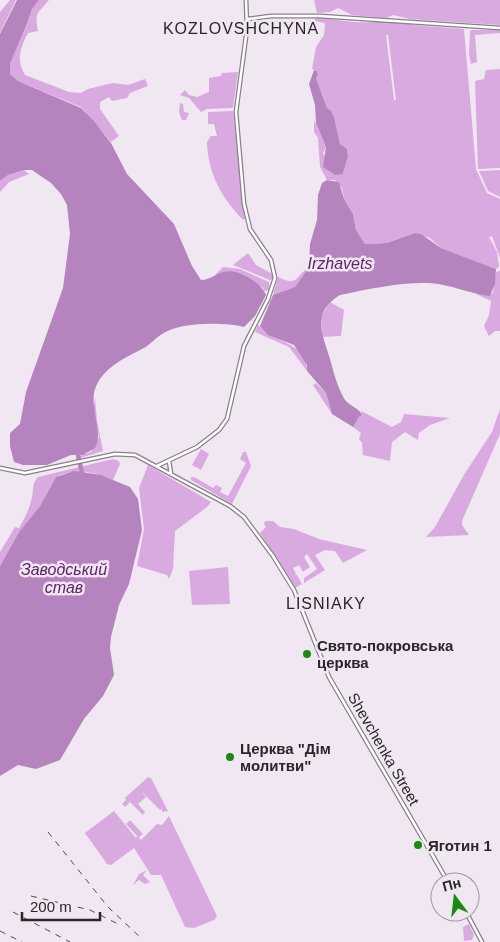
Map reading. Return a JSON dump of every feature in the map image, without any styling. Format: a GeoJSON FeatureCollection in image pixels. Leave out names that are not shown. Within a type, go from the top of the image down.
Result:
{"type":"FeatureCollection","features":[{"type":"Feature","properties":{"kind":"street"},"geometry":{"type":"LineString","coordinates":[[157,466],[197,448],[219,430],[227,419],[244,346],[274,283],[274,267],[250,229],[244,204],[236,112],[248,19],[246,0]]}},
{"type":"Feature","properties":{"kind":"street"},"geometry":{"type":"LineString","coordinates":[[248,19],[271,16],[320,16],[500,28]]}},
{"type":"Feature","properties":{"kind":"street","name":"Shevchenka Street"},"geometry":{"type":"LineString","coordinates":[[0,468],[18,473],[37,472],[125,453],[135,455],[157,466],[237,510],[252,526],[297,595],[329,677],[442,872]]}},
{"type":"Feature","properties":{"kind":"street"},"geometry":{"type":"LineString","coordinates":[[169,461],[168,467],[172,475]]}},
{"type":"Feature","properties":{"kind":"street"},"geometry":{"type":"LineString","coordinates":[[471,922],[482,942]]}},
{"type":"Feature","properties":{"kind":"shaded area"},"geometry":{"type":"Polygon","coordinates":[[[10,0],[16,0],[0,33],[0,12],[10,0]]]}},
{"type":"Feature","properties":{"kind":"shaded area"},"geometry":{"type":"Polygon","coordinates":[[[39,0],[49,0],[38,13],[36,20],[38,31],[28,33],[21,49],[20,59],[25,75],[69,92],[81,93],[88,89],[113,83],[128,85],[145,79],[148,86],[130,93],[127,98],[112,101],[109,97],[100,102],[100,109],[119,136],[111,142],[81,107],[18,81],[10,74],[9,63],[27,25],[32,9],[39,0]]]}},
{"type":"Feature","properties":{"kind":"shaded area"},"geometry":{"type":"Polygon","coordinates":[[[314,0],[500,0],[500,25],[410,19],[393,15],[386,18],[352,15],[338,8],[330,12],[317,13],[314,0]]]}},
{"type":"Feature","properties":{"kind":"shaded area"},"geometry":{"type":"Polygon","coordinates":[[[315,18],[325,18],[355,22],[385,21],[403,24],[406,22],[412,25],[464,29],[476,169],[487,193],[500,199],[500,258],[492,236],[489,237],[497,252],[499,267],[496,269],[441,248],[430,238],[415,233],[387,243],[365,244],[356,230],[353,214],[344,199],[342,188],[335,180],[327,180],[320,167],[318,138],[314,132],[314,122],[326,147],[323,154],[343,174],[348,156],[347,149],[340,144],[334,117],[327,108],[316,78],[318,75],[317,71],[312,69],[316,47],[324,35],[325,23],[314,21],[315,18]],[[386,35],[394,100],[396,100],[388,35],[386,35]]]}},
{"type":"Feature","properties":{"kind":"shaded area"},"geometry":{"type":"Polygon","coordinates":[[[500,30],[500,33],[475,35],[477,62],[471,64],[469,54],[470,31],[500,30]]]}},
{"type":"Feature","properties":{"kind":"shaded area"},"geometry":{"type":"Polygon","coordinates":[[[500,69],[500,168],[478,169],[475,81],[484,79],[486,70],[500,69]]]}},
{"type":"Feature","properties":{"kind":"shaded area"},"geometry":{"type":"Polygon","coordinates":[[[238,72],[233,108],[207,109],[201,112],[189,98],[180,95],[185,90],[189,95],[197,97],[209,92],[209,78],[221,76],[222,73],[238,72]]]}},
{"type":"Feature","properties":{"kind":"shaded area"},"geometry":{"type":"Polygon","coordinates":[[[180,103],[183,104],[184,112],[189,113],[186,120],[182,120],[179,112],[180,103]]]}},
{"type":"Feature","properties":{"kind":"shaded area"},"geometry":{"type":"Polygon","coordinates":[[[233,111],[245,218],[243,220],[228,202],[217,184],[208,153],[207,142],[211,136],[217,136],[214,124],[208,124],[208,112],[233,111]]]}},
{"type":"Feature","properties":{"kind":"shaded area"},"geometry":{"type":"Polygon","coordinates":[[[24,170],[29,174],[9,182],[0,192],[0,181],[8,175],[24,170]]]}},
{"type":"Feature","properties":{"kind":"shaded area"},"geometry":{"type":"Polygon","coordinates":[[[500,170],[500,197],[488,191],[479,171],[500,170]]]}},
{"type":"Feature","properties":{"kind":"shaded area"},"geometry":{"type":"Polygon","coordinates":[[[248,253],[256,265],[274,275],[274,279],[270,280],[233,265],[248,253]]]}},
{"type":"Feature","properties":{"kind":"shaded area"},"geometry":{"type":"Polygon","coordinates":[[[223,267],[240,269],[269,282],[270,290],[264,291],[263,288],[234,273],[228,272],[215,275],[223,267]]]}},
{"type":"Feature","properties":{"kind":"shaded area"},"geometry":{"type":"Polygon","coordinates":[[[309,267],[295,287],[273,295],[278,277],[293,281],[309,267]]]}},
{"type":"Feature","properties":{"kind":"shaded area"},"geometry":{"type":"Polygon","coordinates":[[[500,271],[500,331],[495,331],[489,336],[484,326],[489,315],[491,301],[476,294],[487,295],[493,293],[496,272],[500,271]]]}},
{"type":"Feature","properties":{"kind":"shaded area"},"geometry":{"type":"Polygon","coordinates":[[[330,302],[344,310],[341,336],[322,337],[321,317],[330,302]]]}},
{"type":"Feature","properties":{"kind":"shaded area"},"geometry":{"type":"Polygon","coordinates":[[[258,325],[271,336],[296,349],[304,358],[307,371],[289,347],[255,332],[258,325]]]}},
{"type":"Feature","properties":{"kind":"shaded area"},"geometry":{"type":"Polygon","coordinates":[[[316,383],[326,393],[332,414],[313,385],[316,383]]]}},
{"type":"Feature","properties":{"kind":"shaded area"},"geometry":{"type":"Polygon","coordinates":[[[95,397],[97,421],[103,451],[80,458],[80,456],[91,452],[99,437],[93,412],[95,397]]]}},
{"type":"Feature","properties":{"kind":"shaded area"},"geometry":{"type":"Polygon","coordinates":[[[500,409],[500,434],[462,521],[462,525],[469,535],[426,537],[435,527],[465,473],[492,432],[500,409]]]}},
{"type":"Feature","properties":{"kind":"shaded area"},"geometry":{"type":"Polygon","coordinates":[[[361,411],[392,427],[401,422],[404,414],[450,418],[430,425],[419,433],[418,440],[405,432],[392,442],[390,461],[363,455],[362,443],[359,439],[361,433],[353,427],[362,415],[361,411]]]}},
{"type":"Feature","properties":{"kind":"shaded area"},"geometry":{"type":"Polygon","coordinates":[[[201,449],[209,454],[201,470],[192,465],[201,449]]]}},
{"type":"Feature","properties":{"kind":"shaded area"},"geometry":{"type":"Polygon","coordinates":[[[243,452],[246,452],[251,466],[232,504],[191,480],[191,477],[194,477],[213,488],[216,485],[222,488],[220,492],[228,496],[246,463],[240,459],[243,452]]]}},
{"type":"Feature","properties":{"kind":"shaded area"},"geometry":{"type":"Polygon","coordinates":[[[113,459],[119,461],[120,464],[113,480],[84,472],[63,474],[56,477],[40,506],[19,532],[0,566],[0,552],[15,527],[19,528],[30,504],[34,483],[38,477],[113,459]]]}},
{"type":"Feature","properties":{"kind":"shaded area"},"geometry":{"type":"Polygon","coordinates":[[[148,465],[211,502],[175,531],[173,569],[169,579],[167,575],[137,566],[144,529],[139,488],[148,465]]]}},
{"type":"Feature","properties":{"kind":"shaded area"},"geometry":{"type":"Polygon","coordinates":[[[265,521],[273,521],[280,527],[294,529],[319,539],[367,550],[343,563],[335,551],[325,550],[315,555],[325,570],[304,583],[304,578],[317,569],[307,554],[304,557],[310,567],[303,572],[299,565],[293,568],[295,576],[297,575],[302,584],[295,588],[260,533],[266,527],[265,521]]]}},
{"type":"Feature","properties":{"kind":"shaded area"},"geometry":{"type":"Polygon","coordinates":[[[228,567],[230,604],[192,605],[189,571],[228,567]]]}},
{"type":"Feature","properties":{"kind":"shaded area"},"geometry":{"type":"Polygon","coordinates":[[[148,777],[151,778],[168,811],[162,812],[162,809],[160,810],[141,791],[146,797],[138,804],[145,812],[143,815],[130,802],[125,807],[122,804],[126,800],[125,798],[148,777]]]}},
{"type":"Feature","properties":{"kind":"shaded area"},"geometry":{"type":"Polygon","coordinates":[[[114,811],[136,838],[137,836],[126,824],[130,820],[143,834],[139,837],[141,840],[157,824],[162,825],[169,816],[217,916],[214,920],[194,928],[185,927],[161,875],[151,875],[134,848],[111,865],[107,864],[85,833],[114,811]]]}},
{"type":"Feature","properties":{"kind":"shaded area"},"geometry":{"type":"Polygon","coordinates":[[[147,870],[143,875],[150,882],[145,884],[139,880],[133,885],[139,874],[147,870]]]}},
{"type":"Feature","properties":{"kind":"shaded area"},"geometry":{"type":"Polygon","coordinates":[[[469,924],[474,935],[472,940],[464,941],[463,927],[469,924]]]}},
{"type":"Feature","properties":{"kind":"water"},"geometry":{"type":"Polygon","coordinates":[[[17,0],[39,0],[32,9],[10,63],[10,74],[18,81],[81,108],[93,120],[111,143],[127,174],[174,224],[192,266],[201,280],[223,272],[235,272],[254,281],[266,295],[255,316],[244,327],[225,324],[202,324],[179,327],[162,334],[146,347],[115,364],[103,375],[95,389],[94,404],[98,435],[95,448],[83,455],[71,455],[47,465],[23,465],[14,462],[10,446],[10,433],[20,424],[26,392],[63,288],[70,234],[67,205],[61,194],[51,183],[32,170],[24,170],[8,175],[0,181],[0,34],[17,0]]]}},
{"type":"Feature","properties":{"kind":"water"},"geometry":{"type":"Polygon","coordinates":[[[314,70],[317,71],[318,75],[316,78],[327,108],[334,117],[340,144],[347,149],[348,156],[343,174],[335,175],[323,167],[326,147],[316,123],[315,105],[309,84],[314,70]]]}},
{"type":"Feature","properties":{"kind":"water","name":"Irzhavets"},"geometry":{"type":"Polygon","coordinates":[[[327,180],[339,182],[344,199],[353,214],[356,230],[365,244],[387,243],[415,233],[421,234],[441,248],[496,269],[495,284],[490,296],[437,284],[418,283],[384,286],[340,295],[331,302],[322,316],[322,332],[342,395],[362,415],[353,427],[332,414],[326,393],[307,371],[307,365],[294,345],[268,335],[260,326],[273,295],[295,287],[309,267],[310,244],[317,220],[318,195],[322,183],[327,180]]]}},
{"type":"Feature","properties":{"kind":"water","name":"Заводський став"},"geometry":{"type":"Polygon","coordinates":[[[74,471],[101,475],[130,487],[138,499],[142,530],[129,584],[119,605],[111,637],[110,648],[114,675],[103,696],[84,719],[60,760],[36,769],[18,765],[0,776],[0,566],[19,532],[40,506],[56,477],[74,471]]]}},
{"type":"Feature","properties":{"kind":"waterway","name":"Irzhavets"},"geometry":{"type":"LineString","coordinates":[[77,450],[79,460]]}},
{"type":"Feature","properties":{"kind":"waterway","name":"Irzhavets"},"geometry":{"type":"LineString","coordinates":[[80,464],[83,478]]}},
{"type":"Feature","properties":{"kind":"railway"},"geometry":{"type":"LineString","coordinates":[[48,832],[108,907],[141,938]]}},
{"type":"Feature","properties":{"kind":"railway"},"geometry":{"type":"LineString","coordinates":[[31,896],[90,910],[120,925]]}},
{"type":"Feature","properties":{"kind":"railway"},"geometry":{"type":"LineString","coordinates":[[13,912],[70,942]]}},
{"type":"Feature","properties":{"kind":"railway"},"geometry":{"type":"LineString","coordinates":[[0,931],[22,942]]}},
{"type":"Feature","properties":{"kind":"place","name":"Свято-покровська церква"},"geometry":{"type":"Point","coordinates":[307,654]}},
{"type":"Feature","properties":{"kind":"place","name":"Церква \"Дім молитви\""},"geometry":{"type":"Point","coordinates":[230,757]}},
{"type":"Feature","properties":{"kind":"place","name":"Яготин 1"},"geometry":{"type":"Point","coordinates":[418,845]}},
{"type":"Feature","properties":{"kind":"district","name":"KOZLOVSHCHYNA"},"geometry":{"type":"Point","coordinates":[241,28]}},
{"type":"Feature","properties":{"kind":"district","name":"LISNIAKY"},"geometry":{"type":"Point","coordinates":[326,603]}}]}
